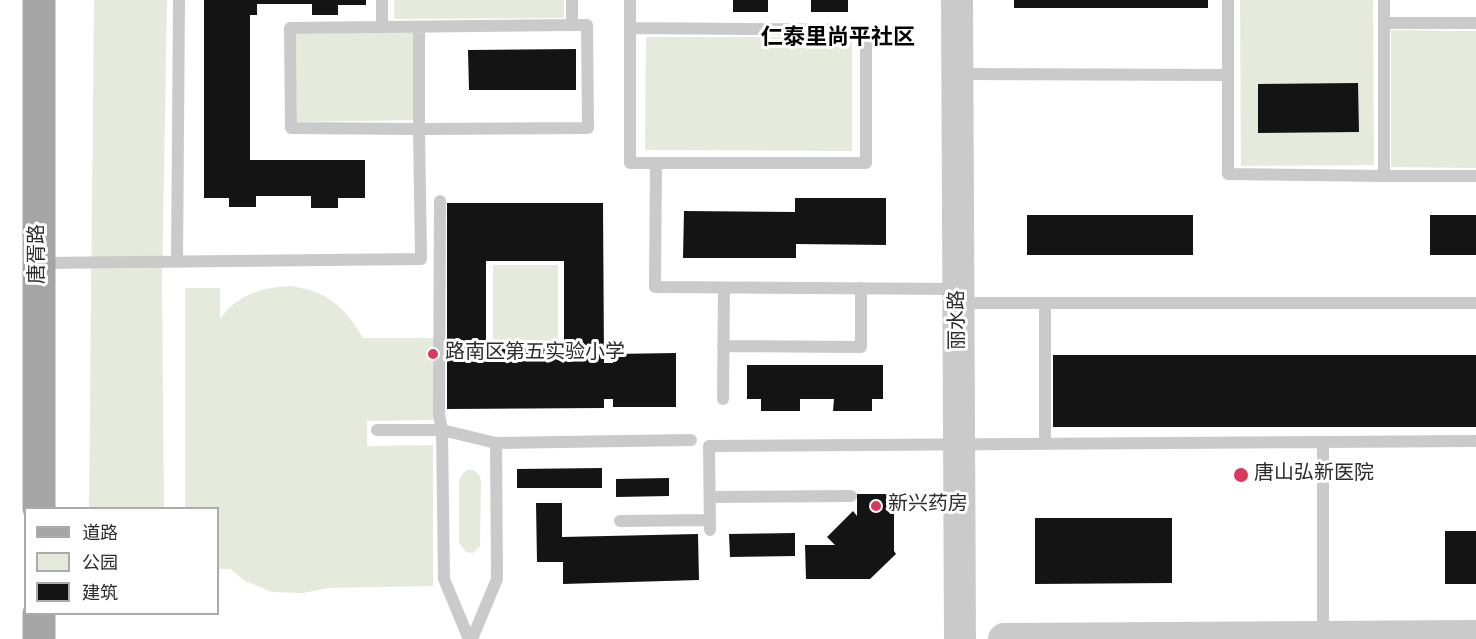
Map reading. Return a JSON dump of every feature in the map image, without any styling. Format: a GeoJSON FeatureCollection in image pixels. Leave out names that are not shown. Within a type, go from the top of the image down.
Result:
{"type":"FeatureCollection","features":[{"type":"Feature","properties":{"kind":"main road","name":"唐胥路"},"geometry":{"type":"LineString","coordinates":[[39,0],[39,507]]}},
{"type":"Feature","properties":{"kind":"main road"},"geometry":{"type":"LineString","coordinates":[[39,615],[39,639]]}},
{"type":"Feature","properties":{"kind":"street","name":"丽水路"},"geometry":{"type":"LineString","coordinates":[[957,0],[960,639]]}},
{"type":"Feature","properties":{"kind":"street"},"geometry":{"type":"LineString","coordinates":[[1004,639],[1476,636]]}},
{"type":"Feature","properties":{"kind":"lane"},"geometry":{"type":"LineString","coordinates":[[177,262],[179,0]]}},
{"type":"Feature","properties":{"kind":"lane"},"geometry":{"type":"LineString","coordinates":[[382,0],[382,27]]}},
{"type":"Feature","properties":{"kind":"lane"},"geometry":{"type":"LineString","coordinates":[[572,0],[572,26]]}},
{"type":"Feature","properties":{"kind":"lane"},"geometry":{"type":"LineString","coordinates":[[630,0],[630,28],[630,163],[866,163],[866,30],[630,28]]}},
{"type":"Feature","properties":{"kind":"lane"},"geometry":{"type":"LineString","coordinates":[[1228,0],[1228,174],[1476,176]]}},
{"type":"Feature","properties":{"kind":"lane"},"geometry":{"type":"LineString","coordinates":[[1384,0],[1384,176]]}},
{"type":"Feature","properties":{"kind":"lane"},"geometry":{"type":"LineString","coordinates":[[1384,23],[1476,23]]}},
{"type":"Feature","properties":{"kind":"lane"},"geometry":{"type":"LineString","coordinates":[[587,26],[588,128],[291,128],[290,28],[418,27],[587,26]]}},
{"type":"Feature","properties":{"kind":"lane"},"geometry":{"type":"LineString","coordinates":[[39,264],[421,259],[418,27]]}},
{"type":"Feature","properties":{"kind":"lane"},"geometry":{"type":"LineString","coordinates":[[958,74],[1228,75]]}},
{"type":"Feature","properties":{"kind":"lane"},"geometry":{"type":"LineString","coordinates":[[656,163],[655,287],[861,288],[1045,303],[1476,303]]}},
{"type":"Feature","properties":{"kind":"lane"},"geometry":{"type":"LineString","coordinates":[[440,201],[439,415],[442,430],[444,579],[471,639]]}},
{"type":"Feature","properties":{"kind":"lane"},"geometry":{"type":"LineString","coordinates":[[723,399],[724,288]]}},
{"type":"Feature","properties":{"kind":"lane"},"geometry":{"type":"LineString","coordinates":[[723,346],[861,347],[861,288]]}},
{"type":"Feature","properties":{"kind":"lane"},"geometry":{"type":"LineString","coordinates":[[1044,444],[1045,303]]}},
{"type":"Feature","properties":{"kind":"lane"},"geometry":{"type":"LineString","coordinates":[[377,430],[442,430],[496,443],[691,440]]}},
{"type":"Feature","properties":{"kind":"lane"},"geometry":{"type":"LineString","coordinates":[[620,521],[710,525],[709,446],[1476,441]]}},
{"type":"Feature","properties":{"kind":"lane"},"geometry":{"type":"LineString","coordinates":[[471,639],[497,579],[496,443]]}},
{"type":"Feature","properties":{"kind":"lane"},"geometry":{"type":"LineString","coordinates":[[1323,443],[1323,638]]}},
{"type":"Feature","properties":{"kind":"lane"},"geometry":{"type":"LineString","coordinates":[[710,497],[851,496]]}},
{"type":"Feature","properties":{"kind":"green space"},"geometry":{"type":"Polygon","coordinates":[[[94,0],[167,0],[162,285],[164,507],[89,507],[94,0]]]}},
{"type":"Feature","properties":{"kind":"green space"},"geometry":{"type":"Polygon","coordinates":[[[394,0],[564,0],[564,18],[394,19],[394,0]]]}},
{"type":"Feature","properties":{"kind":"green space"},"geometry":{"type":"Polygon","coordinates":[[[1240,0],[1373,0],[1374,165],[1241,166],[1240,0]]]}},
{"type":"Feature","properties":{"kind":"green space"},"geometry":{"type":"Polygon","coordinates":[[[1391,30],[1476,31],[1476,168],[1391,167],[1391,30]]]}},
{"type":"Feature","properties":{"kind":"green space"},"geometry":{"type":"Polygon","coordinates":[[[414,32],[415,120],[297,122],[296,34],[414,32]]]}},
{"type":"Feature","properties":{"kind":"green space"},"geometry":{"type":"Polygon","coordinates":[[[646,37],[852,37],[852,151],[645,150],[646,37]]]}},
{"type":"Feature","properties":{"kind":"green space"},"geometry":{"type":"Polygon","coordinates":[[[493,265],[558,265],[558,344],[493,344],[493,265]]]}},
{"type":"Feature","properties":{"kind":"green space"},"geometry":{"type":"Polygon","coordinates":[[[291,286],[325,296],[342,309],[363,338],[435,338],[434,420],[367,421],[367,446],[433,445],[433,586],[329,588],[303,593],[272,592],[245,581],[230,569],[219,569],[219,507],[185,507],[185,288],[220,288],[220,319],[242,298],[270,288],[291,286]]]}},
{"type":"Feature","properties":{"kind":"green space"},"geometry":{"type":"Polygon","coordinates":[[[467,470],[474,470],[480,476],[481,482],[480,546],[473,553],[466,552],[459,543],[459,481],[467,470]]]}},
{"type":"Feature","properties":{"kind":"building"},"geometry":{"type":"Polygon","coordinates":[[[204,0],[366,0],[366,5],[338,5],[338,15],[312,15],[312,4],[257,4],[257,15],[250,15],[250,160],[365,160],[365,198],[338,198],[338,208],[311,208],[311,196],[256,196],[256,207],[229,207],[229,198],[204,198],[204,0]]]}},
{"type":"Feature","properties":{"kind":"building"},"geometry":{"type":"Polygon","coordinates":[[[733,0],[768,0],[768,12],[733,12],[733,0]]]}},
{"type":"Feature","properties":{"kind":"building"},"geometry":{"type":"Polygon","coordinates":[[[811,0],[848,0],[848,12],[811,12],[811,0]]]}},
{"type":"Feature","properties":{"kind":"building"},"geometry":{"type":"Polygon","coordinates":[[[1014,0],[1208,0],[1208,8],[1014,8],[1014,0]]]}},
{"type":"Feature","properties":{"kind":"building"},"geometry":{"type":"Polygon","coordinates":[[[576,49],[576,90],[469,90],[468,50],[576,49]]]}},
{"type":"Feature","properties":{"kind":"building"},"geometry":{"type":"Polygon","coordinates":[[[1358,83],[1359,132],[1258,133],[1258,84],[1358,83]]]}},
{"type":"Feature","properties":{"kind":"building"},"geometry":{"type":"Polygon","coordinates":[[[795,198],[886,198],[886,245],[796,244],[796,258],[683,258],[684,211],[795,212],[795,198]]]}},
{"type":"Feature","properties":{"kind":"building"},"geometry":{"type":"Polygon","coordinates":[[[447,203],[603,203],[604,363],[613,363],[613,354],[676,353],[676,407],[613,407],[613,399],[604,399],[604,408],[447,409],[447,203]],[[486,261],[486,349],[564,348],[564,261],[486,261]]]}},
{"type":"Feature","properties":{"kind":"building"},"geometry":{"type":"Polygon","coordinates":[[[1027,215],[1193,215],[1193,255],[1027,255],[1027,215]]]}},
{"type":"Feature","properties":{"kind":"building"},"geometry":{"type":"Polygon","coordinates":[[[1430,215],[1476,215],[1476,255],[1430,255],[1430,215]]]}},
{"type":"Feature","properties":{"kind":"building"},"geometry":{"type":"Polygon","coordinates":[[[1053,355],[1476,355],[1476,427],[1053,427],[1053,355]]]}},
{"type":"Feature","properties":{"kind":"building"},"geometry":{"type":"Polygon","coordinates":[[[747,365],[883,365],[883,399],[872,399],[872,411],[833,411],[834,399],[800,399],[800,411],[761,411],[761,399],[747,399],[747,365]]]}},
{"type":"Feature","properties":{"kind":"building"},"geometry":{"type":"Polygon","coordinates":[[[602,468],[602,488],[517,488],[517,469],[602,468]]]}},
{"type":"Feature","properties":{"kind":"building"},"geometry":{"type":"Polygon","coordinates":[[[669,478],[669,496],[616,497],[616,479],[669,478]]]}},
{"type":"Feature","properties":{"kind":"building"},"geometry":{"type":"Polygon","coordinates":[[[857,494],[894,494],[894,551],[896,554],[870,579],[806,579],[805,545],[835,545],[827,537],[853,511],[857,516],[857,494]]]}},
{"type":"Feature","properties":{"kind":"building"},"geometry":{"type":"Polygon","coordinates":[[[536,503],[562,503],[562,537],[698,534],[699,580],[563,584],[563,562],[537,562],[536,503]]]}},
{"type":"Feature","properties":{"kind":"building"},"geometry":{"type":"Polygon","coordinates":[[[1035,518],[1172,518],[1172,583],[1035,584],[1035,518]]]}},
{"type":"Feature","properties":{"kind":"building"},"geometry":{"type":"Polygon","coordinates":[[[1445,531],[1476,531],[1476,584],[1445,584],[1445,531]]]}},
{"type":"Feature","properties":{"kind":"building"},"geometry":{"type":"Polygon","coordinates":[[[795,533],[795,556],[730,557],[729,534],[795,533]]]}},
{"type":"Feature","properties":{"kind":"place","name":"路南区第五实验小学"},"geometry":{"type":"Point","coordinates":[433,354]}},
{"type":"Feature","properties":{"kind":"place","name":"唐山弘新医院"},"geometry":{"type":"Point","coordinates":[1241,475]}},
{"type":"Feature","properties":{"kind":"place","name":"新兴药房"},"geometry":{"type":"Point","coordinates":[876,506]}},
{"type":"Feature","properties":{"kind":"district","name":"仁泰里尚平社区"},"geometry":{"type":"Point","coordinates":[838,39]}}]}
